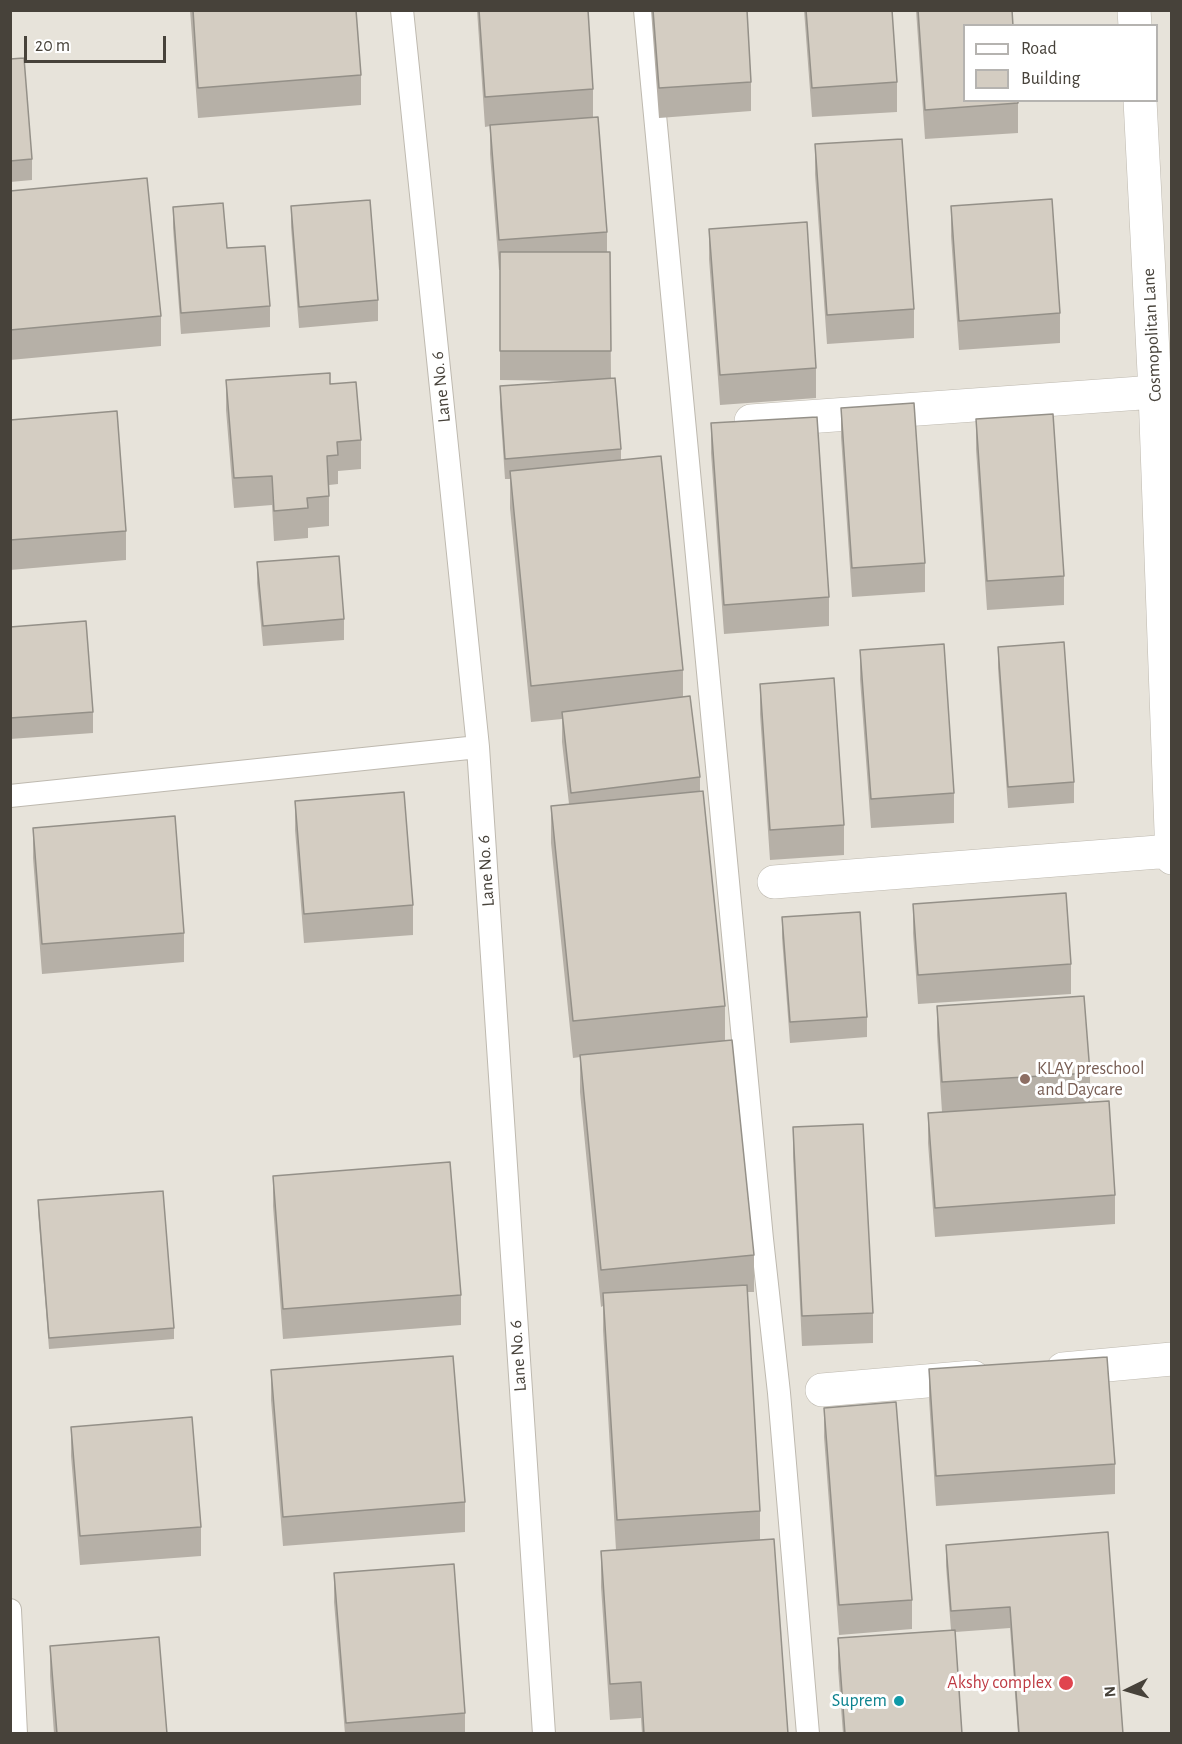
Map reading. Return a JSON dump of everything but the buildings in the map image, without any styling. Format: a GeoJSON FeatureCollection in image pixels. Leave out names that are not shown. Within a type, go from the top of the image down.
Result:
{"type":"FeatureCollection","features":[{"type":"Feature","properties":{"kind":"street","name":"Cosmopolitan Lane"},"geometry":{"type":"LineString","coordinates":[[1140,102],[1155,392],[1172,858]]}},
{"type":"Feature","properties":{"kind":"street"},"geometry":{"type":"LineString","coordinates":[[719,424],[1155,392]]}},
{"type":"Feature","properties":{"kind":"street"},"geometry":{"type":"LineString","coordinates":[[774,882],[1171,851]]}},
{"type":"Feature","properties":{"kind":"street"},"geometry":{"type":"LineString","coordinates":[[1032,1371],[1172,1359]]}},
{"type":"Feature","properties":{"kind":"street"},"geometry":{"type":"LineString","coordinates":[[822,1390],[997,1374]]}},
{"type":"Feature","properties":{"kind":"lane","name":"Lane No. 6"},"geometry":{"type":"LineString","coordinates":[[402,10],[478,747],[544,1734]]}},
{"type":"Feature","properties":{"kind":"lane"},"geometry":{"type":"LineString","coordinates":[[645,10],[762,1239],[779,1394],[808,1734]]}},
{"type":"Feature","properties":{"kind":"lane"},"geometry":{"type":"LineString","coordinates":[[10,796],[478,747]]}},
{"type":"Feature","properties":{"kind":"lane"},"geometry":{"type":"LineString","coordinates":[[10,1610],[16,1734]]}},
{"type":"Feature","properties":{"kind":"shaded area"},"geometry":{"type":"Polygon","coordinates":[[[11,11],[1171,11],[1171,1733],[11,1733],[11,11]]]}},
{"type":"Feature","properties":{"kind":"place","name":"KLAY preschool and Daycare"},"geometry":{"type":"Point","coordinates":[1025,1079]}},
{"type":"Feature","properties":{"kind":"place","name":"Akshy complex"},"geometry":{"type":"Point","coordinates":[1066,1683]}},
{"type":"Feature","properties":{"kind":"place","name":"Suprem"},"geometry":{"type":"Point","coordinates":[899,1701]}}]}
